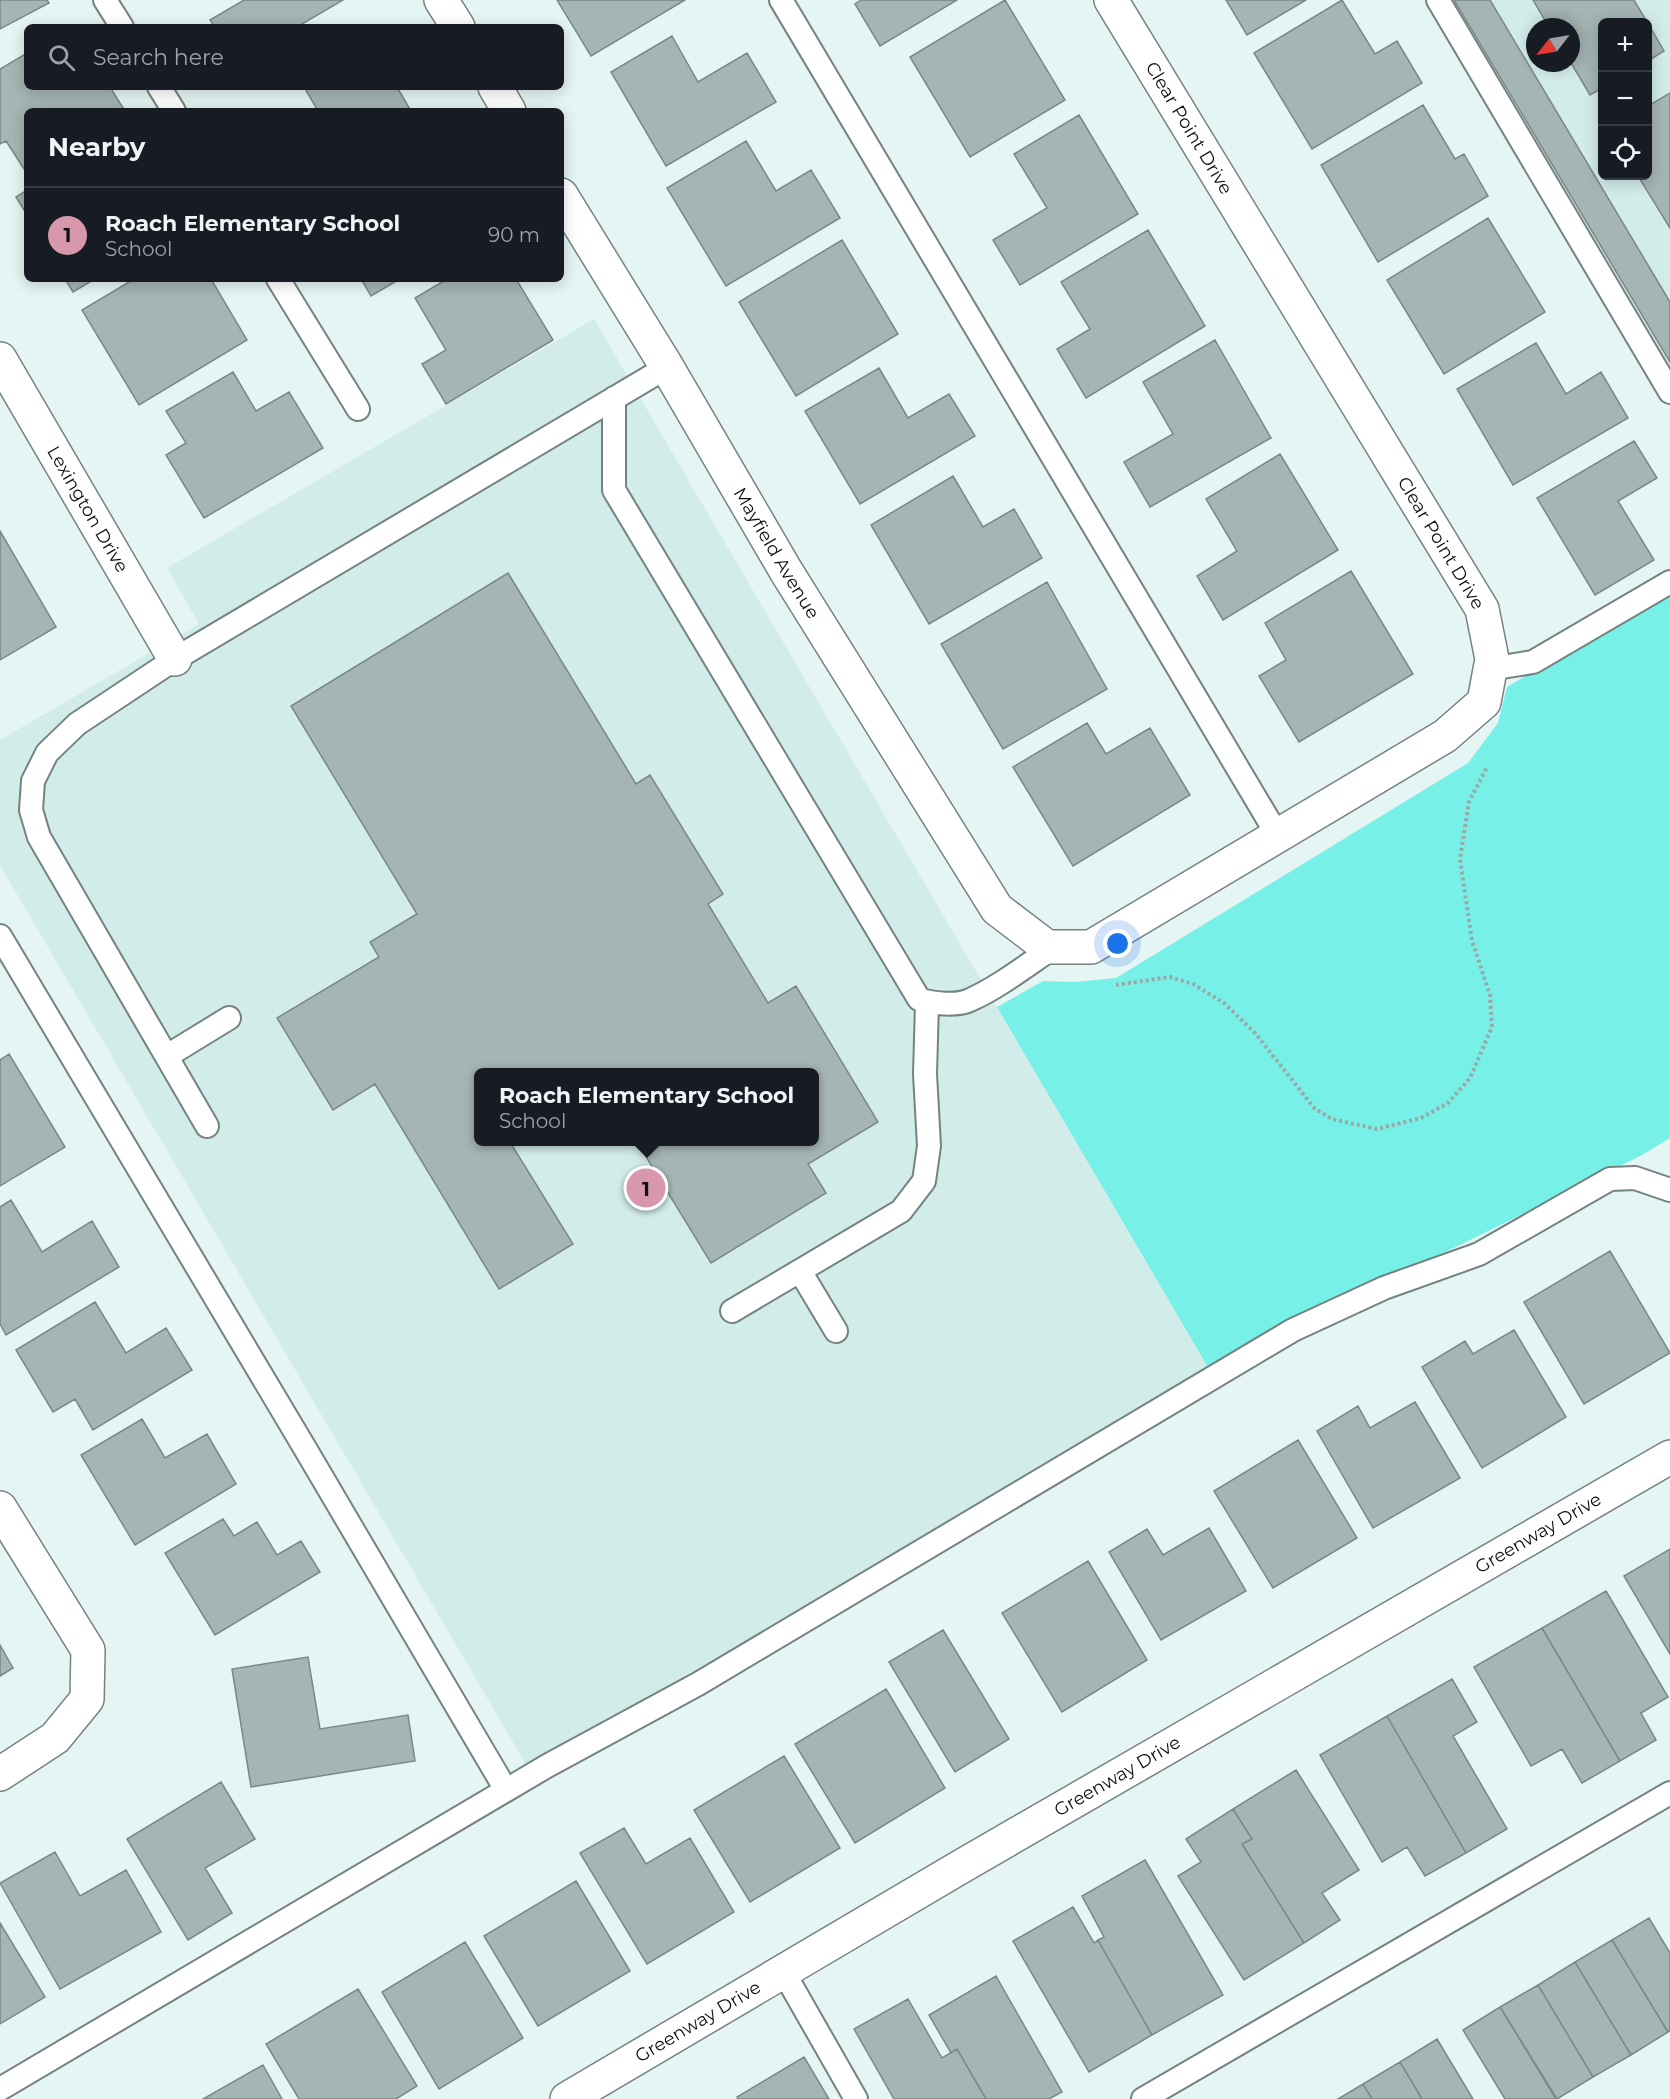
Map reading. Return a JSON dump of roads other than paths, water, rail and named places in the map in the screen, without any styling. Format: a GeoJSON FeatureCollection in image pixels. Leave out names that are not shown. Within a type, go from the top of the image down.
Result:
{"type":"FeatureCollection","features":[{"type":"Feature","properties":{"kind":"street"},"geometry":{"type":"LineString","coordinates":[[441,0],[456,24]]}},
{"type":"Feature","properties":{"kind":"street","name":"Clear Point Drive"},"geometry":{"type":"LineString","coordinates":[[997,909],[1047,947],[1091,947],[1445,736],[1484,702],[1492,660],[1482,609],[1111,0]]}},
{"type":"Feature","properties":{"kind":"street"},"geometry":{"type":"LineString","coordinates":[[497,90],[507,108]]}},
{"type":"Feature","properties":{"kind":"street","name":"Mayfield Avenue"},"geometry":{"type":"LineString","coordinates":[[564,200],[667,367],[786,571],[997,909]]}},
{"type":"Feature","properties":{"kind":"street","name":"Lexington Drive"},"geometry":{"type":"LineString","coordinates":[[0,359],[175,659]]}},
{"type":"Feature","properties":{"kind":"street","name":"Greenway Drive"},"geometry":{"type":"LineString","coordinates":[[567,2099],[962,1866],[1670,1457]]}},
{"type":"Feature","properties":{"kind":"street"},"geometry":{"type":"LineString","coordinates":[[0,1508],[88,1650],[87,1699],[56,1738],[0,1774]]}},
{"type":"Feature","properties":{"kind":"lane"},"geometry":{"type":"LineString","coordinates":[[105,0],[120,24]]}},
{"type":"Feature","properties":{"kind":"lane"},"geometry":{"type":"LineString","coordinates":[[781,0],[1278,836]]}},
{"type":"Feature","properties":{"kind":"lane"},"geometry":{"type":"LineString","coordinates":[[1438,0],[1670,392]]}},
{"type":"Feature","properties":{"kind":"lane"},"geometry":{"type":"LineString","coordinates":[[161,90],[172,108]]}},
{"type":"Feature","properties":{"kind":"lane"},"geometry":{"type":"LineString","coordinates":[[280,282],[358,409]]}},
{"type":"Feature","properties":{"kind":"lane"},"geometry":{"type":"LineString","coordinates":[[207,1126],[39,837],[31,810],[33,781],[47,753],[77,724],[175,659],[667,367]]}},
{"type":"Feature","properties":{"kind":"lane"},"geometry":{"type":"LineString","coordinates":[[614,398],[614,490],[919,999],[927,1003],[968,1001],[1054,947]]}},
{"type":"Feature","properties":{"kind":"lane"},"geometry":{"type":"LineString","coordinates":[[1490,669],[1533,663],[1670,582]]}},
{"type":"Feature","properties":{"kind":"lane"},"geometry":{"type":"LineString","coordinates":[[0,936],[506,1790]]}},
{"type":"Feature","properties":{"kind":"lane"},"geometry":{"type":"LineString","coordinates":[[732,1311],[901,1211],[924,1181],[929,1146],[925,1074],[927,1003]]}},
{"type":"Feature","properties":{"kind":"lane"},"geometry":{"type":"LineString","coordinates":[[166,1056],[229,1018]]}},
{"type":"Feature","properties":{"kind":"lane"},"geometry":{"type":"LineString","coordinates":[[0,2089],[547,1766],[698,1684],[1293,1330],[1384,1288],[1479,1254],[1610,1179],[1635,1178],[1670,1190]]}},
{"type":"Feature","properties":{"kind":"lane"},"geometry":{"type":"LineString","coordinates":[[800,1271],[836,1331]]}},
{"type":"Feature","properties":{"kind":"lane"},"geometry":{"type":"LineString","coordinates":[[1143,2099],[1670,1793]]}},
{"type":"Feature","properties":{"kind":"lane"},"geometry":{"type":"LineString","coordinates":[[783,1971],[856,2099]]}},
{"type":"Feature","properties":{"kind":"place","name":"Roach Elementary School"},"geometry":{"type":"Point","coordinates":[646,1188]}}]}
